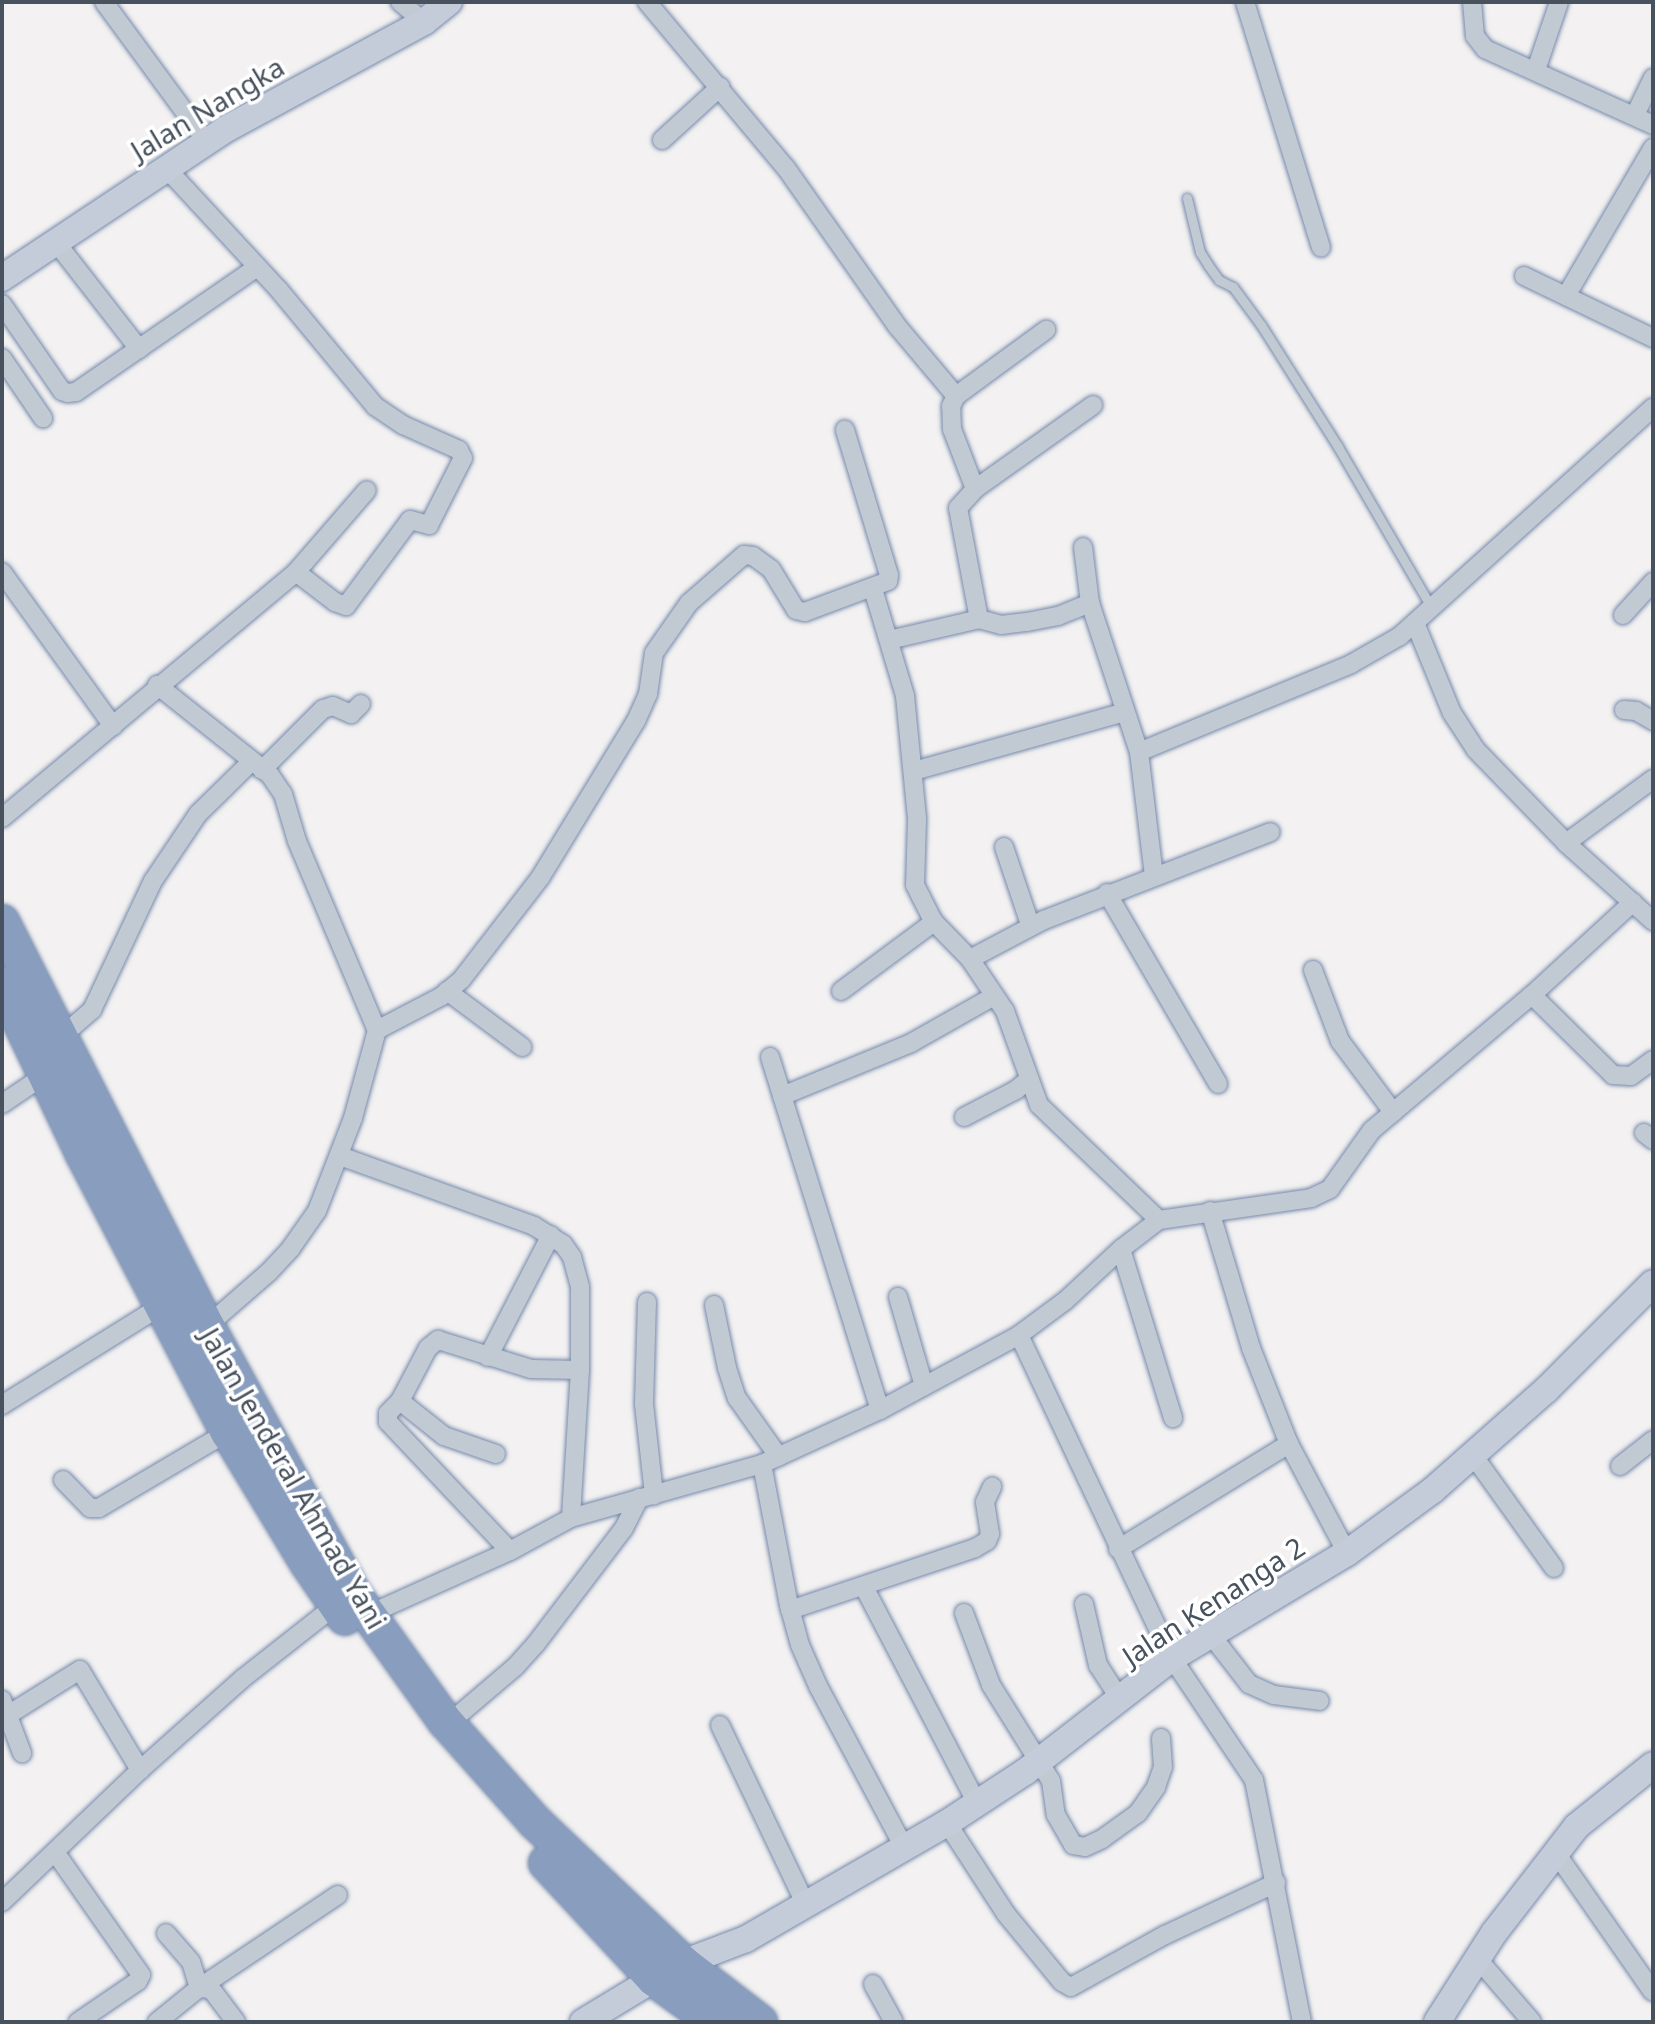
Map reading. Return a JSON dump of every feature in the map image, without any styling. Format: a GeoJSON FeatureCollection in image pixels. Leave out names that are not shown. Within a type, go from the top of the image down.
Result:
{"type":"FeatureCollection","features":[{"type":"Feature","properties":{"kind":"highway","name":"Jalan Jenderal Ahmad Yani"},"geometry":{"type":"LineString","coordinates":[[2,922],[207,1326],[244,1438]]}},
{"type":"Feature","properties":{"kind":"highway","name":"Jalan Jenderal Ahmad Yani"},"geometry":{"type":"LineString","coordinates":[[2,984],[161,1306],[352,1609],[400,1693],[463,1770],[669,1971],[760,2022]]}},
{"type":"Feature","properties":{"kind":"highway","name":"Jalan Jenderal Ahmad Yani"},"geometry":{"type":"LineString","coordinates":[[352,1609],[448,1724],[714,2022]]}},
{"type":"Feature","properties":{"kind":"main road","name":"Jalan Nangka"},"geometry":{"type":"LineString","coordinates":[[2,278],[207,142],[424,22],[449,2]]}},
{"type":"Feature","properties":{"kind":"main road","name":"Jalan Kenanga 2"},"geometry":{"type":"LineString","coordinates":[[583,2022],[669,1971],[746,1939],[905,1849],[1040,1761],[1172,1658],[1347,1553],[1433,1490],[1473,1455],[1546,1390],[1653,1283]]}},
{"type":"Feature","properties":{"kind":"main road"},"geometry":{"type":"LineString","coordinates":[[1437,2022],[1477,1958],[1556,1853],[1593,1811],[1653,1765]]}},
{"type":"Feature","properties":{"kind":"street"},"geometry":{"type":"LineString","coordinates":[[104,2],[207,142]]}},
{"type":"Feature","properties":{"kind":"street"},"geometry":{"type":"LineString","coordinates":[[400,2],[424,22]]}},
{"type":"Feature","properties":{"kind":"street"},"geometry":{"type":"LineString","coordinates":[[647,2],[786,168],[855,260],[897,326],[956,396]]}},
{"type":"Feature","properties":{"kind":"street"},"geometry":{"type":"LineString","coordinates":[[1245,2],[1321,248]]}},
{"type":"Feature","properties":{"kind":"street"},"geometry":{"type":"LineString","coordinates":[[1472,2],[1479,43],[1653,125]]}},
{"type":"Feature","properties":{"kind":"street"},"geometry":{"type":"LineString","coordinates":[[1536,70],[1559,2]]}},
{"type":"Feature","properties":{"kind":"street"},"geometry":{"type":"LineString","coordinates":[[1635,115],[1653,78]]}},
{"type":"Feature","properties":{"kind":"street"},"geometry":{"type":"LineString","coordinates":[[662,140],[720,87]]}},
{"type":"Feature","properties":{"kind":"street"},"geometry":{"type":"LineString","coordinates":[[1566,296],[1653,148]]}},
{"type":"Feature","properties":{"kind":"street"},"geometry":{"type":"LineString","coordinates":[[166,168],[257,267],[375,406],[403,425],[459,450],[463,458],[429,525],[410,520],[365,585],[346,606],[335,602],[301,567]]}},
{"type":"Feature","properties":{"kind":"street"},"geometry":{"type":"LineString","coordinates":[[55,241],[139,349]]}},
{"type":"Feature","properties":{"kind":"street"},"geometry":{"type":"LineString","coordinates":[[2,304],[62,391],[76,392],[257,267]]}},
{"type":"Feature","properties":{"kind":"street"},"geometry":{"type":"LineString","coordinates":[[1524,276],[1653,338]]}},
{"type":"Feature","properties":{"kind":"street"},"geometry":{"type":"LineString","coordinates":[[975,489],[952,429],[951,406],[956,396],[1046,330]]}},
{"type":"Feature","properties":{"kind":"street"},"geometry":{"type":"LineString","coordinates":[[2,358],[43,418]]}},
{"type":"Feature","properties":{"kind":"street"},"geometry":{"type":"LineString","coordinates":[[979,619],[957,514],[962,503],[975,489],[1093,405]]}},
{"type":"Feature","properties":{"kind":"street"},"geometry":{"type":"LineString","coordinates":[[1139,752],[1351,664],[1400,636],[1653,407]]}},
{"type":"Feature","properties":{"kind":"street"},"geometry":{"type":"LineString","coordinates":[[377,1030],[447,991],[462,979],[540,878],[584,811],[636,721],[648,694],[654,653],[689,603],[710,581],[744,555],[753,556],[771,569],[796,610],[805,612],[885,584],[889,575],[845,430]]}},
{"type":"Feature","properties":{"kind":"street"},"geometry":{"type":"LineString","coordinates":[[2,818],[301,567],[367,490]]}},
{"type":"Feature","properties":{"kind":"street"},"geometry":{"type":"LineString","coordinates":[[1083,547],[1090,603],[1139,752],[1154,876]]}},
{"type":"Feature","properties":{"kind":"street"},"geometry":{"type":"LineString","coordinates":[[2,572],[113,726]]}},
{"type":"Feature","properties":{"kind":"street"},"geometry":{"type":"LineString","coordinates":[[1623,615],[1653,582]]}},
{"type":"Feature","properties":{"kind":"street"},"geometry":{"type":"LineString","coordinates":[[873,589],[905,696],[914,771],[915,885],[934,922],[970,959],[1012,1025],[1039,1105],[1159,1220]]}},
{"type":"Feature","properties":{"kind":"street"},"geometry":{"type":"LineString","coordinates":[[889,640],[979,619],[1001,625],[1027,622],[1058,616],[1090,603]]}},
{"type":"Feature","properties":{"kind":"street"},"geometry":{"type":"LineString","coordinates":[[1415,623],[1440,687],[1476,750],[1566,843],[1653,921]]}},
{"type":"Feature","properties":{"kind":"street"},"geometry":{"type":"LineString","coordinates":[[157,685],[256,766],[283,794],[297,841],[377,1030],[340,1156],[317,1211],[291,1248],[207,1326]]}},
{"type":"Feature","properties":{"kind":"street"},"geometry":{"type":"LineString","coordinates":[[62,1036],[92,1010],[153,881],[198,814],[323,709],[333,706],[351,714],[361,704]]}},
{"type":"Feature","properties":{"kind":"street"},"geometry":{"type":"LineString","coordinates":[[1624,710],[1636,711],[1653,721]]}},
{"type":"Feature","properties":{"kind":"street"},"geometry":{"type":"LineString","coordinates":[[914,771],[1125,712]]}},
{"type":"Feature","properties":{"kind":"street"},"geometry":{"type":"LineString","coordinates":[[1566,843],[1653,779]]}},
{"type":"Feature","properties":{"kind":"street"},"geometry":{"type":"LineString","coordinates":[[970,959],[1107,893],[1217,855],[1271,832]]}},
{"type":"Feature","properties":{"kind":"street"},"geometry":{"type":"LineString","coordinates":[[1004,847],[1031,927]]}},
{"type":"Feature","properties":{"kind":"street"},"geometry":{"type":"LineString","coordinates":[[1107,893],[1218,1084]]}},
{"type":"Feature","properties":{"kind":"street"},"geometry":{"type":"LineString","coordinates":[[2,1902],[140,1770],[242,1679],[352,1609],[510,1551],[571,1518],[771,1460],[880,1410],[1019,1335],[1065,1301],[1121,1249],[1159,1220],[1297,1200],[1330,1189],[1365,1137],[1532,995],[1633,902]]}},
{"type":"Feature","properties":{"kind":"street"},"geometry":{"type":"LineString","coordinates":[[841,991],[934,922]]}},
{"type":"Feature","properties":{"kind":"street"},"geometry":{"type":"LineString","coordinates":[[1313,970],[1331,1027],[1393,1112]]}},
{"type":"Feature","properties":{"kind":"street"},"geometry":{"type":"LineString","coordinates":[[447,991],[522,1047]]}},
{"type":"Feature","properties":{"kind":"street"},"geometry":{"type":"LineString","coordinates":[[1532,995],[1613,1075],[1631,1076],[1653,1060]]}},
{"type":"Feature","properties":{"kind":"street"},"geometry":{"type":"LineString","coordinates":[[782,1096],[911,1043],[994,996]]}},
{"type":"Feature","properties":{"kind":"street"},"geometry":{"type":"LineString","coordinates":[[770,1057],[880,1410]]}},
{"type":"Feature","properties":{"kind":"street"},"geometry":{"type":"LineString","coordinates":[[2,1104],[45,1075]]}},
{"type":"Feature","properties":{"kind":"street"},"geometry":{"type":"LineString","coordinates":[[964,1117],[1016,1090],[1029,1079]]}},
{"type":"Feature","properties":{"kind":"street"},"geometry":{"type":"LineString","coordinates":[[340,1156],[551,1235],[572,1257],[578,1272],[580,1370],[571,1518]]}},
{"type":"Feature","properties":{"kind":"street"},"geometry":{"type":"LineString","coordinates":[[1210,1211],[1251,1348],[1289,1444],[1347,1553]]}},
{"type":"Feature","properties":{"kind":"street"},"geometry":{"type":"LineString","coordinates":[[488,1357],[551,1235]]}},
{"type":"Feature","properties":{"kind":"street"},"geometry":{"type":"LineString","coordinates":[[1121,1249],[1173,1418]]}},
{"type":"Feature","properties":{"kind":"street"},"geometry":{"type":"LineString","coordinates":[[898,1297],[924,1386]]}},
{"type":"Feature","properties":{"kind":"street"},"geometry":{"type":"LineString","coordinates":[[448,1724],[515,1667],[535,1645],[647,1497],[644,1404],[647,1302]]}},
{"type":"Feature","properties":{"kind":"street"},"geometry":{"type":"LineString","coordinates":[[714,1305],[727,1368],[737,1398],[771,1460],[790,1610],[818,1686],[905,1849]]}},
{"type":"Feature","properties":{"kind":"street"},"geometry":{"type":"LineString","coordinates":[[2,1405],[161,1306]]}},
{"type":"Feature","properties":{"kind":"street"},"geometry":{"type":"LineString","coordinates":[[1019,1335],[1172,1658],[1254,1780],[1302,2022]]}},
{"type":"Feature","properties":{"kind":"street"},"geometry":{"type":"LineString","coordinates":[[510,1551],[388,1422],[388,1413],[400,1401],[434,1341],[443,1341],[539,1371],[580,1370]]}},
{"type":"Feature","properties":{"kind":"street"},"geometry":{"type":"LineString","coordinates":[[400,1401],[444,1436],[496,1454]]}},
{"type":"Feature","properties":{"kind":"street"},"geometry":{"type":"LineString","coordinates":[[63,1480],[90,1508],[99,1508],[244,1438]]}},
{"type":"Feature","properties":{"kind":"street"},"geometry":{"type":"LineString","coordinates":[[1620,1466],[1653,1440]]}},
{"type":"Feature","properties":{"kind":"street"},"geometry":{"type":"LineString","coordinates":[[1118,1549],[1289,1444]]}},
{"type":"Feature","properties":{"kind":"street"},"geometry":{"type":"LineString","coordinates":[[1473,1455],[1554,1568]]}},
{"type":"Feature","properties":{"kind":"street"},"geometry":{"type":"LineString","coordinates":[[790,1610],[864,1587],[987,1541],[990,1534],[985,1502],[992,1487]]}},
{"type":"Feature","properties":{"kind":"street"},"geometry":{"type":"LineString","coordinates":[[864,1587],[977,1803]]}},
{"type":"Feature","properties":{"kind":"street"},"geometry":{"type":"LineString","coordinates":[[1084,1604],[1098,1665],[1120,1699]]}},
{"type":"Feature","properties":{"kind":"street"},"geometry":{"type":"LineString","coordinates":[[964,1613],[991,1685],[1051,1781],[1061,1828],[1073,1845],[1085,1847],[1102,1839],[1138,1813],[1156,1787],[1163,1767],[1161,1738]]}},
{"type":"Feature","properties":{"kind":"street"},"geometry":{"type":"LineString","coordinates":[[1211,1635],[1249,1684],[1274,1695],[1320,1701]]}},
{"type":"Feature","properties":{"kind":"street"},"geometry":{"type":"LineString","coordinates":[[22,1753],[5,1708],[80,1670],[140,1770]]}},
{"type":"Feature","properties":{"kind":"street"},"geometry":{"type":"LineString","coordinates":[[720,1725],[806,1905]]}},
{"type":"Feature","properties":{"kind":"street"},"geometry":{"type":"LineString","coordinates":[[947,1823],[1006,1914],[1062,1982],[1071,1987],[1165,1935],[1276,1883]]}},
{"type":"Feature","properties":{"kind":"street"},"geometry":{"type":"LineString","coordinates":[[55,1852],[141,1975],[138,1981],[78,2022]]}},
{"type":"Feature","properties":{"kind":"street"},"geometry":{"type":"LineString","coordinates":[[1556,1853],[1647,1971],[1653,1992]]}},
{"type":"Feature","properties":{"kind":"street"},"geometry":{"type":"LineString","coordinates":[[157,2022],[199,1988],[338,1895]]}},
{"type":"Feature","properties":{"kind":"street"},"geometry":{"type":"LineString","coordinates":[[166,1933],[191,1962],[199,1988]]}},
{"type":"Feature","properties":{"kind":"street"},"geometry":{"type":"LineString","coordinates":[[1477,1958],[1532,2022]]}},
{"type":"Feature","properties":{"kind":"street"},"geometry":{"type":"LineString","coordinates":[[873,1984],[894,2022]]}},
{"type":"Feature","properties":{"kind":"street"},"geometry":{"type":"LineString","coordinates":[[199,1988],[211,1989],[236,2022]]}},
{"type":"Feature","properties":{"kind":"lane"},"geometry":{"type":"LineString","coordinates":[[1187,198],[1200,252],[1219,280],[1233,287],[1261,325],[1338,447],[1431,607]]}}]}
